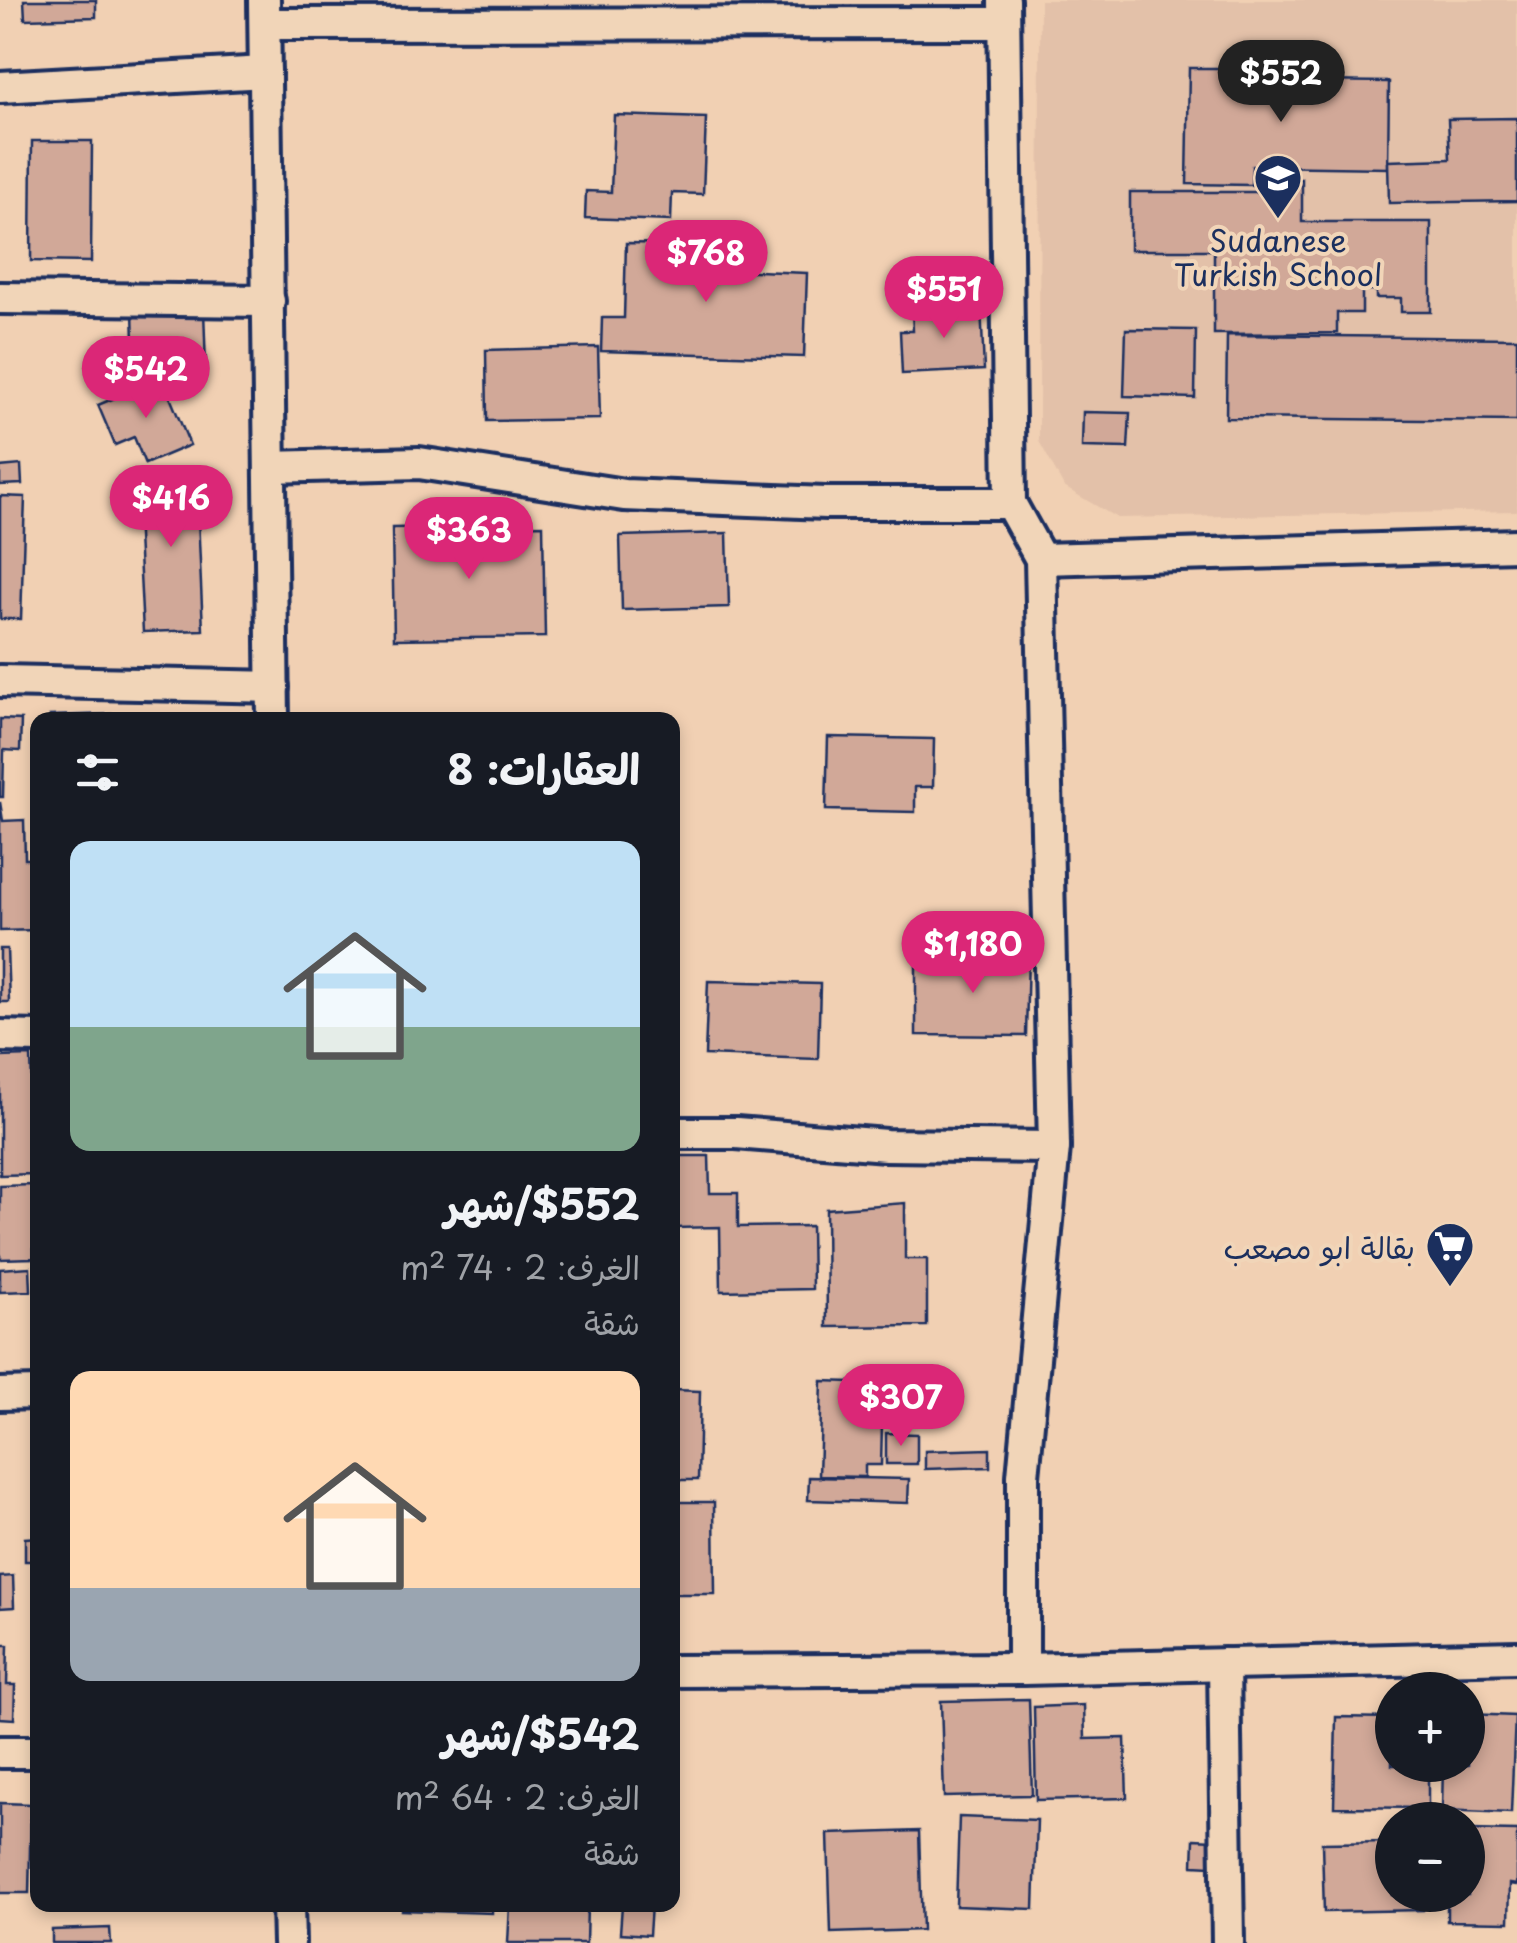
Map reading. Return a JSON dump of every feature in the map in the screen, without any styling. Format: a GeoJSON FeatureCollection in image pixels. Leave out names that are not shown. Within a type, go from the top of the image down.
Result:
{"type":"FeatureCollection","features":[{"type":"Feature","properties":{"kind":"street"},"geometry":{"type":"LineString","coordinates":[[273,712],[265,12],[1004,11],[1010,503],[1041,559],[1054,1148],[1023,1476],[1023,1669]]}},
{"type":"Feature","properties":{"kind":"street"},"geometry":{"type":"LineString","coordinates":[[0,87],[265,72]]}},
{"type":"Feature","properties":{"kind":"street"},"geometry":{"type":"LineString","coordinates":[[0,298],[268,301]]}},
{"type":"Feature","properties":{"kind":"street"},"geometry":{"type":"LineString","coordinates":[[270,466],[419,463],[624,496],[826,503],[1010,503]]}},
{"type":"Feature","properties":{"kind":"street"},"geometry":{"type":"LineString","coordinates":[[1041,559],[1517,545]]}},
{"type":"Feature","properties":{"kind":"street"},"geometry":{"type":"LineString","coordinates":[[0,680],[273,686]]}},
{"type":"Feature","properties":{"kind":"street"},"geometry":{"type":"LineString","coordinates":[[0,1036],[30,1036]]}},
{"type":"Feature","properties":{"kind":"street"},"geometry":{"type":"LineString","coordinates":[[680,1133],[736,1133],[886,1145],[1054,1148]]}},
{"type":"Feature","properties":{"kind":"street"},"geometry":{"type":"LineString","coordinates":[[0,1394],[30,1393]]}},
{"type":"Feature","properties":{"kind":"street"},"geometry":{"type":"LineString","coordinates":[[680,1670],[1023,1669],[1517,1657]]}},
{"type":"Feature","properties":{"kind":"street"},"geometry":{"type":"LineString","coordinates":[[1224,1664],[1228,1943]]}},
{"type":"Feature","properties":{"kind":"street"},"geometry":{"type":"LineString","coordinates":[[0,1752],[30,1752]]}},
{"type":"Feature","properties":{"kind":"street"},"geometry":{"type":"LineString","coordinates":[[288,1912],[288,1943]]}},
{"type":"Feature","properties":{"kind":"shaded area","name":"Sudanese Turkish School"},"geometry":{"type":"Polygon","coordinates":[[[1040,0],[1517,0],[1517,511],[1117,518],[1064,487],[1039,441],[1040,0]]]}},
{"type":"Feature","properties":{"kind":"building"},"geometry":{"type":"Polygon","coordinates":[[[24,0],[96,0],[96,17],[25,19],[24,0]]]}},
{"type":"Feature","properties":{"kind":"building"},"geometry":{"type":"Polygon","coordinates":[[[1189,68],[1246,68],[1246,80],[1389,82],[1388,168],[1252,166],[1251,185],[1187,184],[1189,68]]]}},
{"type":"Feature","properties":{"kind":"building"},"geometry":{"type":"Polygon","coordinates":[[[614,115],[706,118],[703,194],[672,193],[671,221],[585,218],[586,191],[611,192],[614,115]]]}},
{"type":"Feature","properties":{"kind":"building"},"geometry":{"type":"Polygon","coordinates":[[[1517,118],[1517,201],[1389,203],[1388,161],[1450,159],[1448,119],[1517,118]]]}},
{"type":"Feature","properties":{"kind":"building"},"geometry":{"type":"Polygon","coordinates":[[[32,141],[92,141],[91,262],[31,261],[32,141]]]}},
{"type":"Feature","properties":{"kind":"building"},"geometry":{"type":"Polygon","coordinates":[[[1279,179],[1302,179],[1302,222],[1431,222],[1431,312],[1401,312],[1401,298],[1376,298],[1376,290],[1362,290],[1362,313],[1337,313],[1337,333],[1214,334],[1214,250],[1130,250],[1130,192],[1279,192],[1279,179]]]}},
{"type":"Feature","properties":{"kind":"building"},"geometry":{"type":"Polygon","coordinates":[[[626,243],[729,245],[728,270],[807,273],[804,357],[601,351],[602,318],[624,318],[626,243]]]}},
{"type":"Feature","properties":{"kind":"building"},"geometry":{"type":"Polygon","coordinates":[[[981,306],[984,370],[902,374],[900,331],[913,331],[912,310],[981,306]]]}},
{"type":"Feature","properties":{"kind":"building"},"geometry":{"type":"Polygon","coordinates":[[[204,310],[206,368],[135,370],[133,312],[204,310]]]}},
{"type":"Feature","properties":{"kind":"building"},"geometry":{"type":"Polygon","coordinates":[[[1126,329],[1196,330],[1195,398],[1124,396],[1126,329]]]}},
{"type":"Feature","properties":{"kind":"building"},"geometry":{"type":"Polygon","coordinates":[[[1227,335],[1517,338],[1517,421],[1226,418],[1227,335]]]}},
{"type":"Feature","properties":{"kind":"building"},"geometry":{"type":"Polygon","coordinates":[[[598,347],[600,419],[487,421],[486,350],[598,347]]]}},
{"type":"Feature","properties":{"kind":"building"},"geometry":{"type":"Polygon","coordinates":[[[162,378],[190,445],[145,464],[134,437],[115,445],[98,405],[162,378]]]}},
{"type":"Feature","properties":{"kind":"building"},"geometry":{"type":"Polygon","coordinates":[[[1083,412],[1130,413],[1128,448],[1082,447],[1083,412]]]}},
{"type":"Feature","properties":{"kind":"building"},"geometry":{"type":"Polygon","coordinates":[[[21,465],[22,484],[0,485],[0,467],[21,465]]]}},
{"type":"Feature","properties":{"kind":"building"},"geometry":{"type":"Polygon","coordinates":[[[208,473],[209,517],[198,517],[203,630],[143,632],[135,477],[208,473]]]}},
{"type":"Feature","properties":{"kind":"building"},"geometry":{"type":"Polygon","coordinates":[[[0,496],[25,497],[21,619],[0,619],[0,496]]]}},
{"type":"Feature","properties":{"kind":"building"},"geometry":{"type":"Polygon","coordinates":[[[543,525],[545,637],[394,639],[392,528],[543,525]]]}},
{"type":"Feature","properties":{"kind":"building"},"geometry":{"type":"Polygon","coordinates":[[[727,533],[729,607],[622,610],[620,536],[727,533]]]}},
{"type":"Feature","properties":{"kind":"building"},"geometry":{"type":"Polygon","coordinates":[[[0,719],[21,720],[20,751],[4,750],[3,797],[0,797],[0,719]]]}},
{"type":"Feature","properties":{"kind":"building"},"geometry":{"type":"Polygon","coordinates":[[[828,737],[934,739],[933,787],[915,787],[915,812],[826,810],[828,737]]]}},
{"type":"Feature","properties":{"kind":"building"},"geometry":{"type":"Polygon","coordinates":[[[0,802],[3,821],[24,820],[25,859],[30,859],[30,930],[0,931],[0,802]]]}},
{"type":"Feature","properties":{"kind":"building"},"geometry":{"type":"Polygon","coordinates":[[[0,949],[7,949],[9,1002],[0,1002],[0,949]]]}},
{"type":"Feature","properties":{"kind":"building"},"geometry":{"type":"Polygon","coordinates":[[[971,953],[1028,953],[1026,1036],[916,1035],[916,960],[971,961],[971,953]]]}},
{"type":"Feature","properties":{"kind":"building"},"geometry":{"type":"Polygon","coordinates":[[[708,981],[820,984],[818,1059],[705,1055],[708,981]]]}},
{"type":"Feature","properties":{"kind":"building"},"geometry":{"type":"Polygon","coordinates":[[[30,1056],[30,1174],[0,1175],[0,1057],[30,1056]]]}},
{"type":"Feature","properties":{"kind":"building"},"geometry":{"type":"Polygon","coordinates":[[[680,1156],[709,1156],[710,1193],[738,1193],[738,1227],[811,1226],[812,1289],[721,1291],[720,1227],[680,1228],[680,1156]]]}},
{"type":"Feature","properties":{"kind":"building"},"geometry":{"type":"Polygon","coordinates":[[[30,1185],[30,1258],[0,1259],[0,1186],[30,1185]]]}},
{"type":"Feature","properties":{"kind":"building"},"geometry":{"type":"Polygon","coordinates":[[[905,1203],[905,1259],[927,1259],[927,1326],[827,1327],[826,1209],[905,1203]]]}},
{"type":"Feature","properties":{"kind":"building"},"geometry":{"type":"Polygon","coordinates":[[[30,1267],[30,1291],[0,1292],[0,1269],[30,1267]]]}},
{"type":"Feature","properties":{"kind":"building"},"geometry":{"type":"Polygon","coordinates":[[[822,1381],[883,1383],[881,1465],[865,1465],[865,1477],[819,1476],[822,1381]]]}},
{"type":"Feature","properties":{"kind":"building"},"geometry":{"type":"Polygon","coordinates":[[[680,1390],[700,1391],[698,1480],[680,1480],[680,1390]]]}},
{"type":"Feature","properties":{"kind":"building"},"geometry":{"type":"Polygon","coordinates":[[[886,1433],[917,1434],[917,1464],[886,1464],[886,1433]]]}},
{"type":"Feature","properties":{"kind":"building"},"geometry":{"type":"Polygon","coordinates":[[[990,1449],[990,1467],[925,1469],[925,1451],[990,1449]]]}},
{"type":"Feature","properties":{"kind":"building"},"geometry":{"type":"Polygon","coordinates":[[[809,1477],[909,1479],[908,1503],[808,1500],[809,1477]]]}},
{"type":"Feature","properties":{"kind":"building"},"geometry":{"type":"Polygon","coordinates":[[[680,1502],[714,1502],[715,1594],[680,1594],[680,1502]]]}},
{"type":"Feature","properties":{"kind":"building"},"geometry":{"type":"Polygon","coordinates":[[[25,1538],[30,1538],[30,1561],[25,1561],[25,1538]]]}},
{"type":"Feature","properties":{"kind":"building"},"geometry":{"type":"Polygon","coordinates":[[[13,1576],[14,1607],[0,1608],[0,1577],[13,1576]]]}},
{"type":"Feature","properties":{"kind":"building"},"geometry":{"type":"Polygon","coordinates":[[[0,1645],[8,1645],[7,1685],[15,1685],[14,1719],[0,1718],[0,1645]]]}},
{"type":"Feature","properties":{"kind":"building"},"geometry":{"type":"Polygon","coordinates":[[[1029,1699],[1032,1795],[944,1797],[941,1701],[1029,1699]]]}},
{"type":"Feature","properties":{"kind":"building"},"geometry":{"type":"Polygon","coordinates":[[[1084,1705],[1085,1739],[1125,1738],[1127,1798],[1036,1800],[1034,1707],[1084,1705]]]}},
{"type":"Feature","properties":{"kind":"building"},"geometry":{"type":"Polygon","coordinates":[[[1485,1715],[1515,1716],[1511,1813],[1485,1812],[1485,1802],[1442,1802],[1443,1782],[1485,1782],[1485,1715]]]}},
{"type":"Feature","properties":{"kind":"building"},"geometry":{"type":"Polygon","coordinates":[[[1336,1717],[1375,1718],[1375,1782],[1428,1782],[1428,1802],[1334,1807],[1336,1717]]]}},
{"type":"Feature","properties":{"kind":"building"},"geometry":{"type":"Polygon","coordinates":[[[0,1803],[30,1804],[29,1893],[0,1893],[0,1803]]]}},
{"type":"Feature","properties":{"kind":"building"},"geometry":{"type":"Polygon","coordinates":[[[959,1817],[1037,1820],[1034,1909],[956,1906],[959,1817]]]}},
{"type":"Feature","properties":{"kind":"building"},"geometry":{"type":"Polygon","coordinates":[[[1485,1830],[1517,1831],[1517,1885],[1510,1884],[1509,1922],[1447,1921],[1447,1912],[1485,1912],[1485,1830]]]}},
{"type":"Feature","properties":{"kind":"building"},"geometry":{"type":"Polygon","coordinates":[[[919,1831],[922,1930],[831,1933],[828,1834],[919,1831]]]}},
{"type":"Feature","properties":{"kind":"building"},"geometry":{"type":"Polygon","coordinates":[[[1194,1839],[1212,1840],[1211,1866],[1193,1865],[1194,1839]]]}},
{"type":"Feature","properties":{"kind":"building"},"geometry":{"type":"Polygon","coordinates":[[[1375,1842],[1375,1911],[1324,1912],[1322,1843],[1375,1842]]]}},
{"type":"Feature","properties":{"kind":"building"},"geometry":{"type":"Polygon","coordinates":[[[510,1912],[587,1912],[586,1943],[508,1943],[510,1912]]]}},
{"type":"Feature","properties":{"kind":"building"},"geometry":{"type":"Polygon","coordinates":[[[622,1912],[651,1912],[649,1935],[620,1933],[622,1912]]]}},
{"type":"Feature","properties":{"kind":"building"},"geometry":{"type":"Polygon","coordinates":[[[110,1928],[111,1943],[52,1943],[52,1930],[110,1928]]]}},
{"type":"Feature","properties":{"kind":"place","name":"Sudanese Turkish School"},"geometry":{"type":"Point","coordinates":[1278,220]}},
{"type":"Feature","properties":{"kind":"place","name":"بقالة ابو مصعب"},"geometry":{"type":"Point","coordinates":[1450,1288]}}]}
